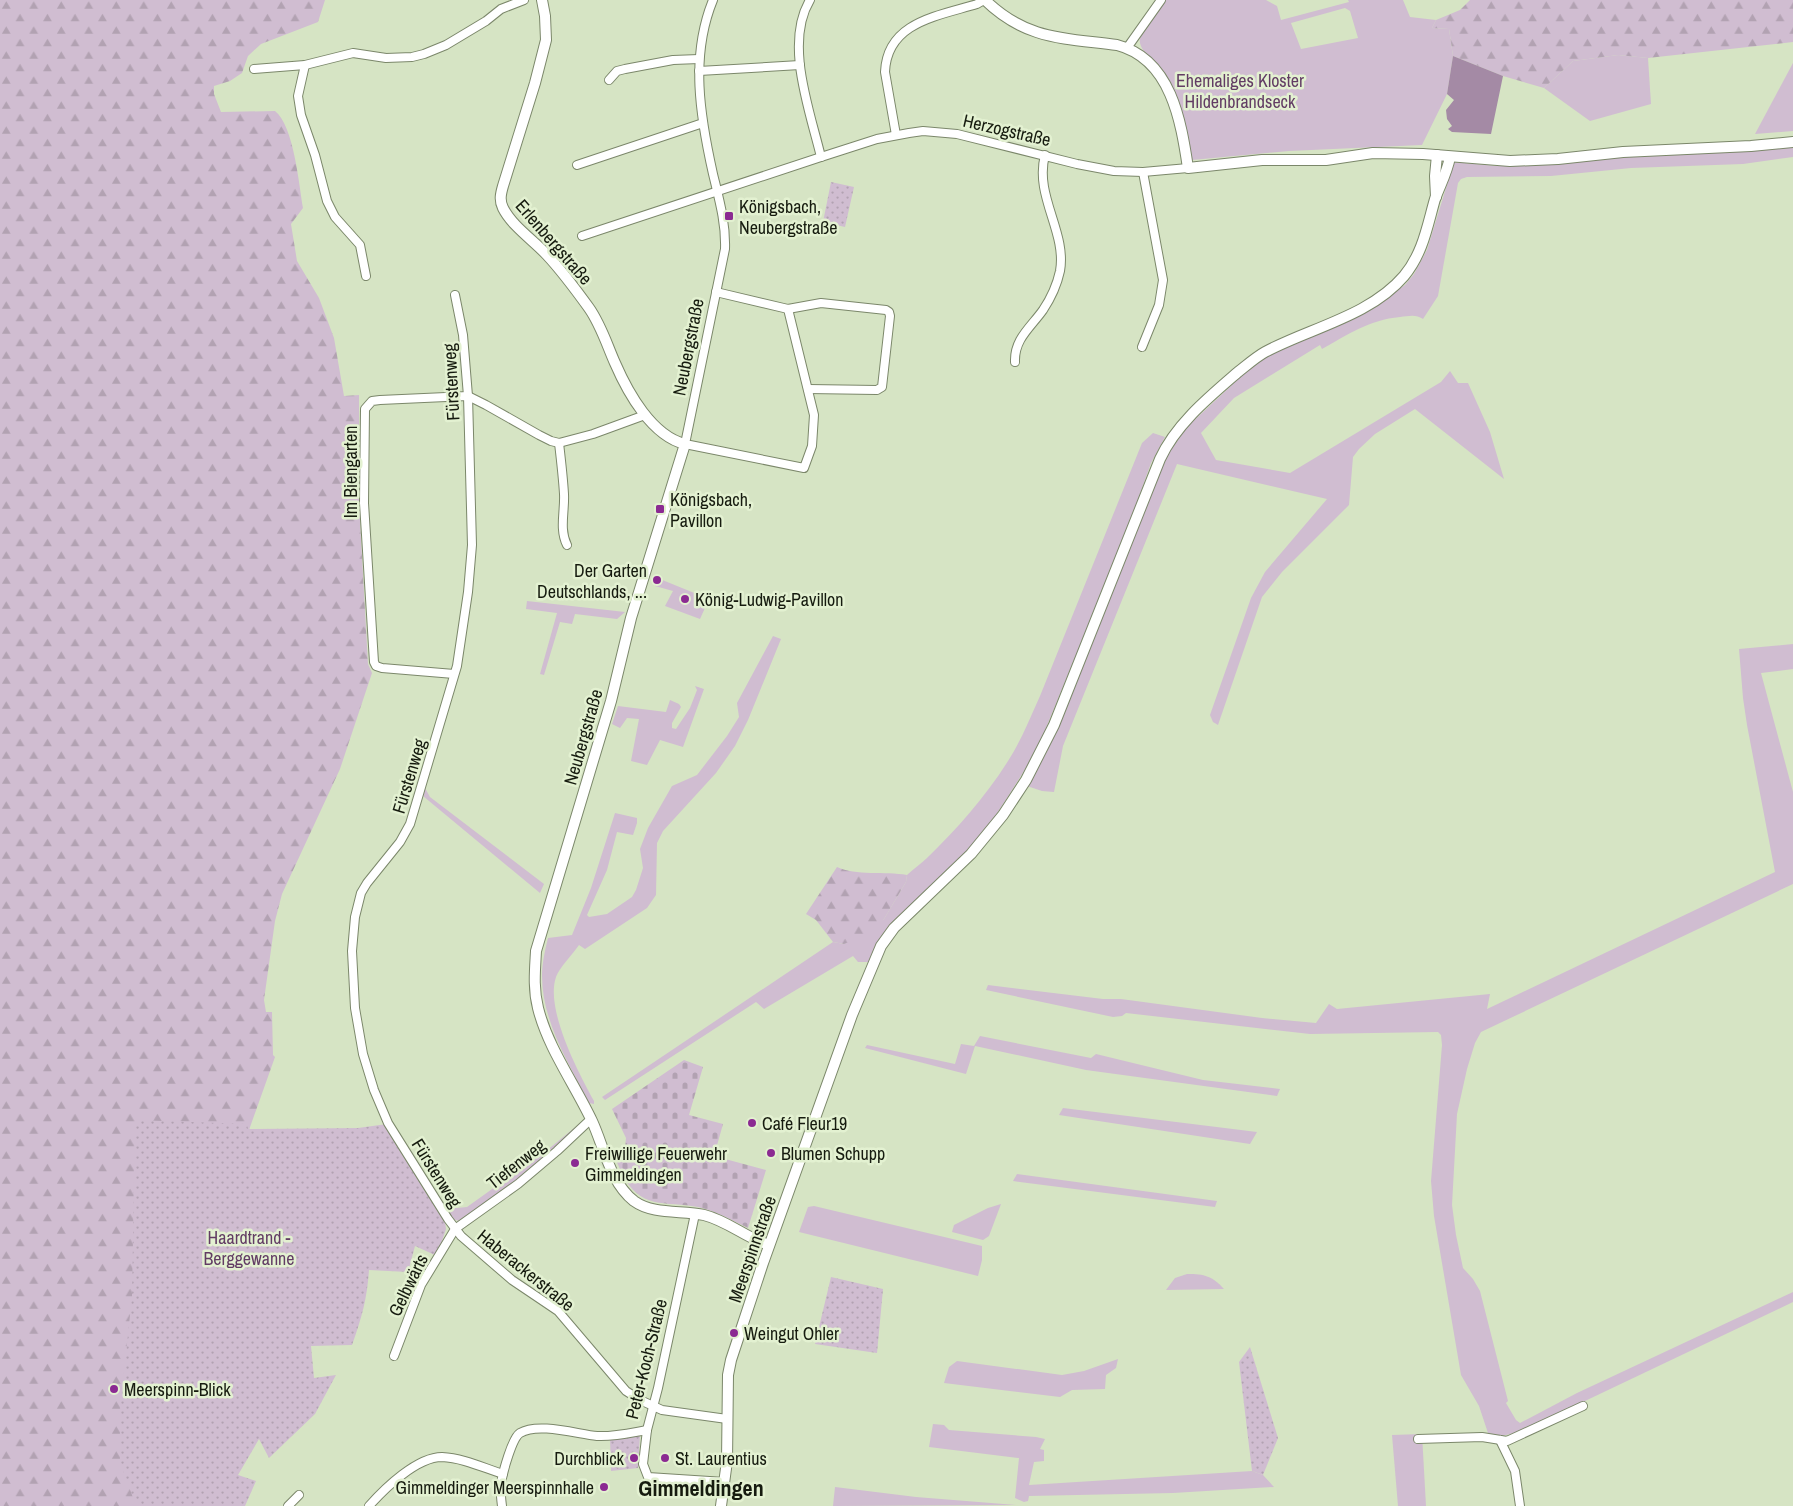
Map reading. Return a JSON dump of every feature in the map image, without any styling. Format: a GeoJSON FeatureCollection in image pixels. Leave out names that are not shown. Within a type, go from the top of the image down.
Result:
{"type":"FeatureCollection","features":[{"type":"Feature","properties":{"kind":"street"},"geometry":{"type":"LineString","coordinates":[[254,69],[305,65],[353,53],[386,58],[412,57],[424,54],[446,45],[501,9],[521,0]]}},
{"type":"Feature","properties":{"kind":"street","name":"Erlenbergstraße"},"geometry":{"type":"LineString","coordinates":[[542,0],[546,40],[535,83],[502,186],[500,200],[508,216],[547,255],[590,310],[601,329],[622,377],[645,415],[669,438],[685,444]]}},
{"type":"Feature","properties":{"kind":"street","name":"Neubergstraße"},"geometry":{"type":"LineString","coordinates":[[713,0],[702,31],[699,71],[703,123],[717,191],[725,238],[725,249],[685,444],[631,618],[611,701],[536,951],[534,981],[538,1008],[545,1027],[564,1069],[591,1119],[610,1166],[625,1191],[633,1200],[640,1205],[651,1208],[695,1214],[731,1225],[755,1241],[770,1245]]}},
{"type":"Feature","properties":{"kind":"street"},"geometry":{"type":"LineString","coordinates":[[810,0],[800,24],[798,47],[800,65],[821,157]]}},
{"type":"Feature","properties":{"kind":"street"},"geometry":{"type":"LineString","coordinates":[[896,135],[886,72],[886,63],[892,44],[898,36],[913,26],[984,0],[1008,18],[1030,31],[1127,48],[1146,59],[1166,84],[1182,135],[1188,168]]}},
{"type":"Feature","properties":{"kind":"street"},"geometry":{"type":"LineString","coordinates":[[1127,48],[1161,0]]}},
{"type":"Feature","properties":{"kind":"street"},"geometry":{"type":"LineString","coordinates":[[609,80],[618,71],[625,69],[674,60],[699,59]]}},
{"type":"Feature","properties":{"kind":"street"},"geometry":{"type":"LineString","coordinates":[[305,65],[298,96],[301,115],[315,155],[327,201],[335,217],[360,245],[366,276]]}},
{"type":"Feature","properties":{"kind":"street"},"geometry":{"type":"LineString","coordinates":[[699,71],[800,65]]}},
{"type":"Feature","properties":{"kind":"street"},"geometry":{"type":"LineString","coordinates":[[577,165],[703,123]]}},
{"type":"Feature","properties":{"kind":"street","name":"Herzogstraße"},"geometry":{"type":"LineString","coordinates":[[582,236],[821,157],[896,135],[923,131],[945,132],[1114,171],[1144,172],[1262,160],[1326,160],[1373,153],[1438,155],[1510,161],[1793,142]]}},
{"type":"Feature","properties":{"kind":"street"},"geometry":{"type":"LineString","coordinates":[[1015,362],[1016,346],[1051,297],[1060,269],[1058,242],[1042,178],[1045,155]]}},
{"type":"Feature","properties":{"kind":"street"},"geometry":{"type":"LineString","coordinates":[[1436,198],[1435,176],[1438,155]]}},
{"type":"Feature","properties":{"kind":"street"},"geometry":{"type":"LineString","coordinates":[[1436,198],[1450,157]]}},
{"type":"Feature","properties":{"kind":"street"},"geometry":{"type":"LineString","coordinates":[[1142,347],[1159,305],[1163,280],[1144,172]]}},
{"type":"Feature","properties":{"kind":"street","name":"Meerspinnstraße"},"geometry":{"type":"LineString","coordinates":[[721,1506],[726,1461],[729,1368],[763,1263],[858,1000],[881,946],[894,928],[981,843],[1010,804],[1038,760],[1054,725],[1160,459],[1175,433],[1228,381],[1264,352],[1372,303],[1395,285],[1409,270],[1425,239],[1436,198]]}},
{"type":"Feature","properties":{"kind":"street"},"geometry":{"type":"LineString","coordinates":[[716,292],[788,309],[821,303],[886,310],[890,316],[883,382],[880,389],[808,389]]}},
{"type":"Feature","properties":{"kind":"street","name":"Fürstenweg"},"geometry":{"type":"LineString","coordinates":[[455,295],[463,335],[468,396],[472,545],[466,601],[454,674],[410,824],[400,842],[367,883],[357,903],[352,951],[352,981],[358,1031],[363,1054],[381,1110],[455,1229]]}},
{"type":"Feature","properties":{"kind":"street"},"geometry":{"type":"LineString","coordinates":[[685,444],[804,468],[812,446],[814,415],[788,309]]}},
{"type":"Feature","properties":{"kind":"street","name":"Im Biengarten"},"geometry":{"type":"LineString","coordinates":[[454,674],[382,668],[376,666],[374,662],[364,503],[365,409],[372,402],[380,400],[468,396],[539,435],[559,443]]}},
{"type":"Feature","properties":{"kind":"street"},"geometry":{"type":"LineString","coordinates":[[567,545],[562,527],[564,496],[559,443],[593,434],[645,415]]}},
{"type":"Feature","properties":{"kind":"street","name":"Tiefenweg"},"geometry":{"type":"LineString","coordinates":[[455,1229],[518,1184],[591,1119]]}},
{"type":"Feature","properties":{"kind":"street","name":"Peter-Koch-Straße"},"geometry":{"type":"LineString","coordinates":[[502,1506],[501,1485],[503,1474],[516,1437],[520,1433],[552,1429],[599,1436],[647,1430],[695,1214]]}},
{"type":"Feature","properties":{"kind":"street","name":"Gelbwärts"},"geometry":{"type":"LineString","coordinates":[[394,1356],[421,1285],[455,1229]]}},
{"type":"Feature","properties":{"kind":"street","name":"Haberackerstraße"},"geometry":{"type":"LineString","coordinates":[[455,1229],[501,1271],[558,1311],[626,1390],[640,1400],[662,1410],[727,1419]]}},
{"type":"Feature","properties":{"kind":"street"},"geometry":{"type":"LineString","coordinates":[[1418,1439],[1482,1437],[1507,1441],[1583,1406]]}},
{"type":"Feature","properties":{"kind":"street"},"geometry":{"type":"LineString","coordinates":[[647,1430],[643,1464],[648,1476],[724,1482]]}},
{"type":"Feature","properties":{"kind":"street"},"geometry":{"type":"LineString","coordinates":[[1500,1440],[1515,1472],[1520,1506]]}},
{"type":"Feature","properties":{"kind":"street"},"geometry":{"type":"LineString","coordinates":[[369,1506],[377,1497],[414,1467],[432,1459],[451,1458],[503,1474]]}},
{"type":"Feature","properties":{"kind":"street"},"geometry":{"type":"LineString","coordinates":[[288,1506],[299,1495]]}},
{"type":"Feature","properties":{"kind":"green space"},"geometry":{"type":"Polygon","coordinates":[[[0,0],[325,0],[318,22],[261,44],[248,56],[242,73],[230,81],[214,86],[214,94],[221,112],[275,111],[287,129],[295,156],[303,208],[291,224],[297,261],[319,298],[334,338],[344,396],[359,395],[359,503],[368,664],[372,673],[340,769],[282,894],[275,921],[264,1000],[266,1012],[272,1012],[273,1055],[275,1057],[249,1130],[218,1506],[0,1506],[0,0]]]}},
{"type":"Feature","properties":{"kind":"green space","name":"Ehemaliges Kloster Hildenbrandseck"},"geometry":{"type":"Polygon","coordinates":[[[1165,0],[1266,0],[1277,6],[1281,20],[1349,2],[1348,0],[1403,0],[1410,17],[1436,20],[1432,28],[1449,29],[1453,56],[1447,94],[1422,145],[1289,151],[1192,160],[1170,84],[1163,72],[1144,51],[1140,41],[1141,36],[1165,0]],[[1345,8],[1291,23],[1301,49],[1358,38],[1350,11],[1345,8]]]}},
{"type":"Feature","properties":{"kind":"green space"},"geometry":{"type":"Polygon","coordinates":[[[1470,0],[1793,0],[1793,42],[1648,58],[1618,55],[1573,61],[1544,88],[1503,76],[1453,56],[1449,29],[1432,28],[1436,20],[1460,10],[1470,0]]]}},
{"type":"Feature","properties":{"kind":"green space"},"geometry":{"type":"Polygon","coordinates":[[[1618,55],[1648,58],[1651,104],[1590,121],[1544,88],[1573,61],[1618,55]]]}},
{"type":"Feature","properties":{"kind":"green space"},"geometry":{"type":"Polygon","coordinates":[[[1793,63],[1793,131],[1755,134],[1793,63]]]}},
{"type":"Feature","properties":{"kind":"green space"},"geometry":{"type":"Polygon","coordinates":[[[1793,146],[1793,157],[1743,164],[1631,168],[1551,176],[1467,177],[1461,179],[1458,183],[1438,296],[1423,319],[1418,316],[1409,316],[1379,321],[1360,328],[1322,349],[1320,345],[1234,398],[1201,433],[1216,460],[1290,473],[1441,382],[1450,371],[1458,383],[1468,383],[1490,432],[1504,479],[1415,409],[1375,434],[1353,457],[1349,505],[1282,572],[1262,597],[1218,725],[1213,722],[1210,715],[1251,598],[1265,572],[1327,499],[1177,464],[1063,746],[1054,792],[1042,791],[1027,786],[1105,610],[1166,457],[1187,427],[1263,356],[1377,304],[1405,285],[1414,274],[1427,250],[1450,175],[1452,162],[1497,166],[1547,164],[1631,155],[1793,146]]]}},
{"type":"Feature","properties":{"kind":"green space"},"geometry":{"type":"Polygon","coordinates":[[[831,182],[854,187],[845,227],[823,222],[831,182]]]}},
{"type":"Feature","properties":{"kind":"green space"},"geometry":{"type":"Polygon","coordinates":[[[1153,433],[1165,437],[1151,463],[1126,533],[1037,750],[986,830],[959,860],[897,919],[879,940],[868,962],[858,962],[853,956],[764,1009],[756,1002],[605,1100],[602,1097],[833,942],[844,944],[884,919],[906,882],[907,875],[925,860],[960,824],[990,787],[1017,746],[1040,696],[1142,443],[1153,433]]]}},
{"type":"Feature","properties":{"kind":"green space"},"geometry":{"type":"Polygon","coordinates":[[[655,577],[709,599],[700,619],[665,606],[673,591],[655,586],[655,577]]]}},
{"type":"Feature","properties":{"kind":"green space"},"geometry":{"type":"Polygon","coordinates":[[[527,601],[625,612],[617,619],[575,614],[572,624],[560,622],[544,675],[540,674],[557,613],[526,609],[527,601]]]}},
{"type":"Feature","properties":{"kind":"green space"},"geometry":{"type":"Polygon","coordinates":[[[773,636],[781,639],[748,720],[735,746],[716,773],[663,831],[657,843],[656,895],[647,908],[585,949],[579,945],[556,977],[554,990],[555,1006],[559,1023],[572,1057],[594,1101],[594,1104],[589,1103],[558,1042],[543,993],[542,976],[548,938],[572,935],[591,888],[615,813],[637,818],[637,823],[633,835],[617,832],[607,870],[587,915],[589,917],[607,914],[632,897],[643,868],[640,849],[648,828],[672,786],[697,775],[727,736],[739,717],[737,703],[773,636]]]}},
{"type":"Feature","properties":{"kind":"green space"},"geometry":{"type":"Polygon","coordinates":[[[1793,644],[1793,669],[1761,673],[1793,792],[1793,884],[1481,1032],[1475,1043],[1467,1069],[1457,1114],[1452,1205],[1463,1268],[1473,1279],[1480,1291],[1508,1401],[1506,1403],[1516,1420],[1520,1423],[1577,1393],[1793,1292],[1793,1302],[1522,1431],[1502,1436],[1488,1433],[1479,1406],[1461,1375],[1434,1216],[1431,1181],[1442,1045],[1441,1035],[1438,1032],[1310,1034],[1126,1013],[1122,1016],[1113,1017],[986,990],[988,985],[1316,1023],[1329,1004],[1337,1009],[1490,994],[1487,1009],[1775,872],[1747,725],[1739,649],[1793,644]]]}},
{"type":"Feature","properties":{"kind":"green space"},"geometry":{"type":"Polygon","coordinates":[[[695,686],[704,689],[683,747],[660,740],[647,765],[631,761],[639,719],[627,718],[620,728],[612,724],[618,706],[666,712],[670,700],[681,707],[672,723],[672,728],[676,729],[690,708],[697,690],[695,686]]]}},
{"type":"Feature","properties":{"kind":"green space"},"geometry":{"type":"Polygon","coordinates":[[[425,788],[430,797],[544,884],[540,893],[423,796],[425,788]]]}},
{"type":"Feature","properties":{"kind":"green space"},"geometry":{"type":"Polygon","coordinates":[[[837,867],[853,871],[907,875],[906,882],[884,919],[864,936],[844,944],[833,942],[816,920],[806,914],[837,867]]]}},
{"type":"Feature","properties":{"kind":"green space"},"geometry":{"type":"Polygon","coordinates":[[[980,1036],[1091,1058],[1096,1054],[1203,1080],[1280,1089],[1277,1096],[1086,1070],[975,1046],[966,1074],[865,1048],[867,1045],[955,1064],[961,1044],[974,1046],[980,1036]]]}},
{"type":"Feature","properties":{"kind":"green space"},"geometry":{"type":"Polygon","coordinates":[[[684,1060],[703,1067],[689,1115],[723,1124],[714,1156],[766,1170],[748,1228],[698,1207],[654,1202],[645,1198],[636,1193],[629,1185],[618,1164],[616,1148],[625,1148],[626,1138],[612,1109],[684,1060]]]}},
{"type":"Feature","properties":{"kind":"green space"},"geometry":{"type":"Polygon","coordinates":[[[1063,1108],[1257,1132],[1250,1144],[1059,1115],[1063,1108]]]}},
{"type":"Feature","properties":{"kind":"green space","name":"Haardtrand - Berggewanne"},"geometry":{"type":"Polygon","coordinates":[[[135,1120],[247,1124],[248,1129],[358,1128],[387,1124],[406,1160],[441,1211],[445,1222],[446,1229],[437,1256],[415,1246],[408,1272],[369,1270],[364,1308],[352,1345],[311,1346],[314,1378],[336,1375],[315,1414],[269,1458],[259,1439],[238,1475],[256,1481],[245,1506],[136,1506],[120,1462],[120,1410],[132,1296],[135,1120]]]}},
{"type":"Feature","properties":{"kind":"green space"},"geometry":{"type":"Polygon","coordinates":[[[579,1124],[549,1155],[511,1185],[459,1221],[453,1219],[445,1207],[450,1204],[457,1208],[467,1207],[551,1147],[579,1124]]]}},
{"type":"Feature","properties":{"kind":"green space"},"geometry":{"type":"Polygon","coordinates":[[[1017,1174],[1217,1201],[1215,1207],[1013,1181],[1017,1174]]]}},
{"type":"Feature","properties":{"kind":"green space"},"geometry":{"type":"Polygon","coordinates":[[[1001,1204],[989,1236],[983,1240],[952,1232],[954,1225],[988,1208],[1001,1204]]]}},
{"type":"Feature","properties":{"kind":"green space"},"geometry":{"type":"Polygon","coordinates":[[[814,1206],[982,1246],[982,1260],[978,1276],[799,1232],[808,1207],[814,1206]]]}},
{"type":"Feature","properties":{"kind":"green space"},"geometry":{"type":"Polygon","coordinates":[[[1187,1274],[1208,1277],[1216,1281],[1224,1289],[1166,1290],[1175,1278],[1187,1274]]]}},
{"type":"Feature","properties":{"kind":"green space"},"geometry":{"type":"Polygon","coordinates":[[[831,1277],[883,1289],[877,1353],[815,1344],[831,1277]]]}},
{"type":"Feature","properties":{"kind":"green space"},"geometry":{"type":"Polygon","coordinates":[[[1250,1347],[1278,1438],[1263,1475],[1252,1471],[1239,1362],[1250,1347]]]}},
{"type":"Feature","properties":{"kind":"green space"},"geometry":{"type":"Polygon","coordinates":[[[1118,1359],[1116,1368],[1106,1375],[1105,1389],[1072,1390],[1060,1397],[944,1383],[949,1367],[957,1361],[1062,1375],[1084,1371],[1118,1359]]]}},
{"type":"Feature","properties":{"kind":"green space"},"geometry":{"type":"Polygon","coordinates":[[[933,1424],[944,1425],[949,1430],[1045,1439],[1040,1449],[1044,1450],[1044,1461],[1034,1462],[1029,1485],[1252,1471],[1263,1475],[1274,1487],[1173,1493],[1029,1496],[1028,1501],[1024,1502],[1015,1498],[1019,1458],[929,1447],[933,1424]]]}},
{"type":"Feature","properties":{"kind":"green space"},"geometry":{"type":"Polygon","coordinates":[[[1422,1434],[1426,1506],[1398,1506],[1392,1435],[1422,1434]]]}},
{"type":"Feature","properties":{"kind":"green space"},"geometry":{"type":"Polygon","coordinates":[[[640,1435],[638,1468],[611,1471],[610,1439],[640,1435]]]}},
{"type":"Feature","properties":{"kind":"green space"},"geometry":{"type":"Polygon","coordinates":[[[835,1487],[916,1497],[1016,1505],[833,1506],[835,1487]]]}},
{"type":"Feature","properties":{"kind":"shaded area"},"geometry":{"type":"Polygon","coordinates":[[[1453,56],[1503,76],[1491,134],[1452,132],[1448,129],[1452,126],[1447,119],[1446,110],[1454,100],[1447,94],[1453,56]]]}},
{"type":"Feature","properties":{"kind":"place","name":"Königsbach, Neubergstraße"},"geometry":{"type":"Point","coordinates":[729,216]}},
{"type":"Feature","properties":{"kind":"place","name":"Königsbach, Pavillon"},"geometry":{"type":"Point","coordinates":[660,509]}},
{"type":"Feature","properties":{"kind":"place","name":"Der Garten Deutschlands, ..."},"geometry":{"type":"Point","coordinates":[657,580]}},
{"type":"Feature","properties":{"kind":"place","name":"König-Ludwig-Pavillon"},"geometry":{"type":"Point","coordinates":[685,599]}},
{"type":"Feature","properties":{"kind":"place","name":"Café Fleur19"},"geometry":{"type":"Point","coordinates":[752,1123]}},
{"type":"Feature","properties":{"kind":"place","name":"Blumen Schupp"},"geometry":{"type":"Point","coordinates":[771,1153]}},
{"type":"Feature","properties":{"kind":"place","name":"Freiwillige Feuerwehr Gimmeldingen"},"geometry":{"type":"Point","coordinates":[575,1163]}},
{"type":"Feature","properties":{"kind":"place","name":"Weingut Ohler"},"geometry":{"type":"Point","coordinates":[734,1333]}},
{"type":"Feature","properties":{"kind":"place","name":"Meerspinn-Blick"},"geometry":{"type":"Point","coordinates":[114,1389]}},
{"type":"Feature","properties":{"kind":"place","name":"Durchblick"},"geometry":{"type":"Point","coordinates":[634,1458]}},
{"type":"Feature","properties":{"kind":"place","name":"St. Laurentius"},"geometry":{"type":"Point","coordinates":[665,1458]}},
{"type":"Feature","properties":{"kind":"place","name":"Gimmeldinger Meerspinnhalle"},"geometry":{"type":"Point","coordinates":[604,1487]}},
{"type":"Feature","properties":{"kind":"district","name":"Gimmeldingen"},"geometry":{"type":"Point","coordinates":[701,1488]}}]}
